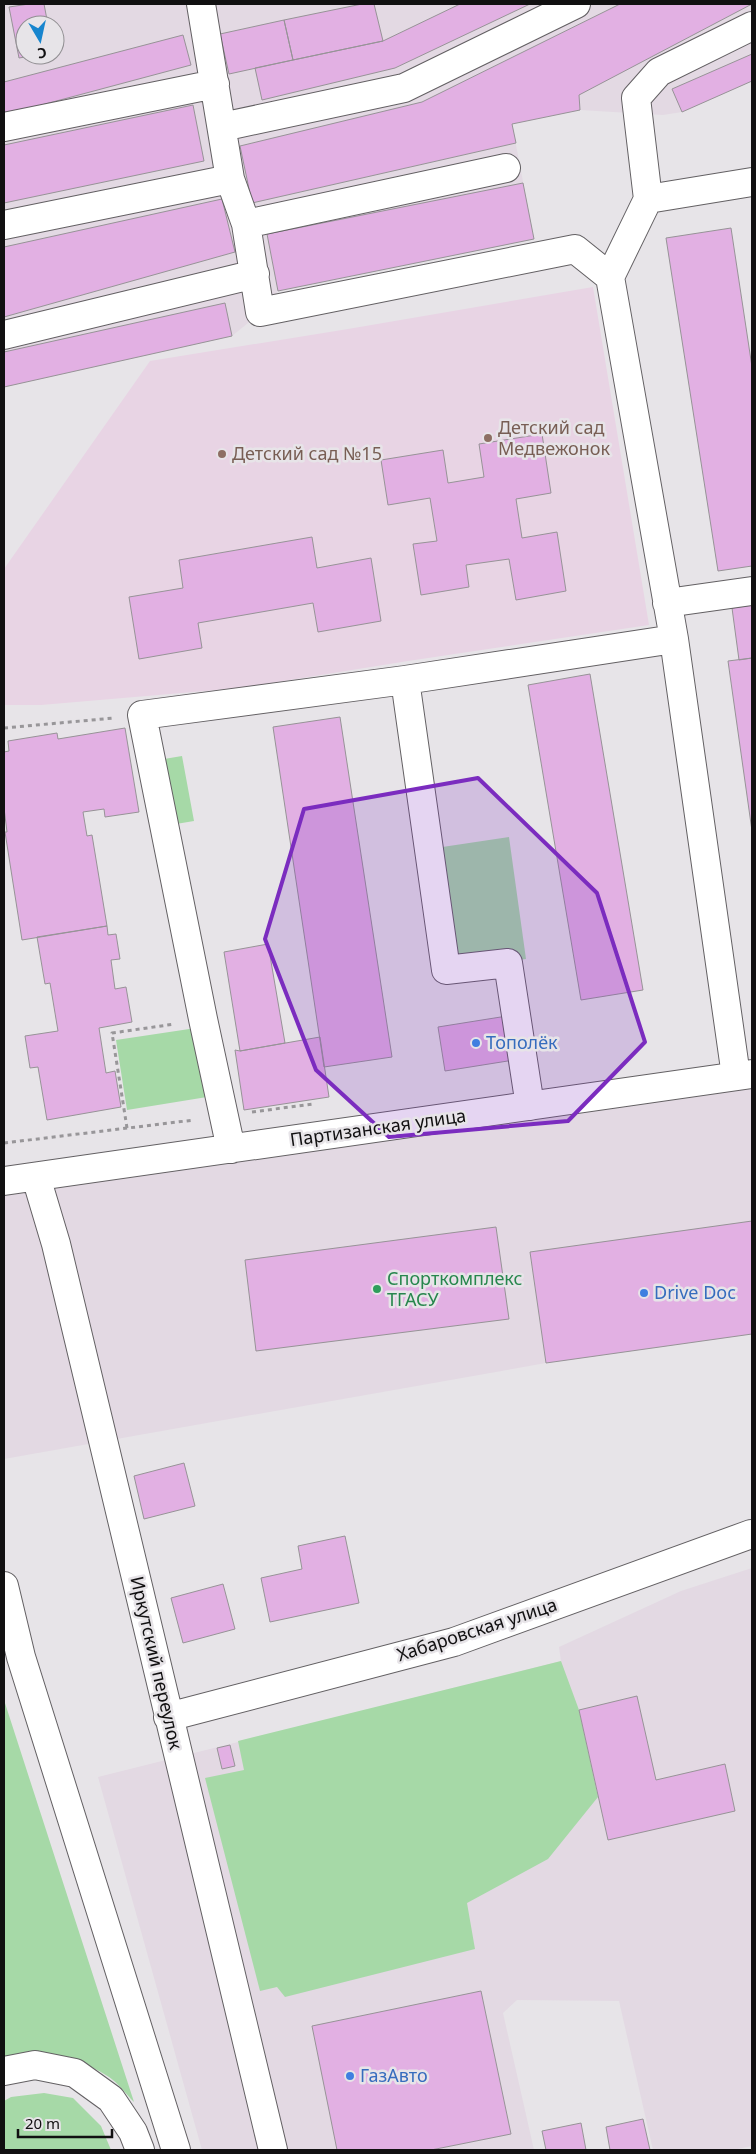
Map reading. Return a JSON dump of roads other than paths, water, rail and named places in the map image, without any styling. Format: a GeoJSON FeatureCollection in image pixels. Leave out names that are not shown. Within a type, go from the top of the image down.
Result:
{"type":"FeatureCollection","features":[{"type":"Feature","properties":{"kind":"street"},"geometry":{"type":"LineString","coordinates":[[201,4],[230,180],[246,224],[260,312],[576,249],[610,277]]}},
{"type":"Feature","properties":{"kind":"street"},"geometry":{"type":"LineString","coordinates":[[222,127],[404,88],[576,4]]}},
{"type":"Feature","properties":{"kind":"street"},"geometry":{"type":"LineString","coordinates":[[744,1075],[674,639],[610,277],[648,199],[636,98],[659,72],[752,26]]}},
{"type":"Feature","properties":{"kind":"street"},"geometry":{"type":"LineString","coordinates":[[4,127],[215,84]]}},
{"type":"Feature","properties":{"kind":"street"},"geometry":{"type":"LineString","coordinates":[[246,224],[506,168]]}},
{"type":"Feature","properties":{"kind":"street"},"geometry":{"type":"LineString","coordinates":[[4,225],[230,180]]}},
{"type":"Feature","properties":{"kind":"street"},"geometry":{"type":"LineString","coordinates":[[648,199],[752,182]]}},
{"type":"Feature","properties":{"kind":"street"},"geometry":{"type":"LineString","coordinates":[[4,335],[255,274]]}},
{"type":"Feature","properties":{"kind":"street"},"geometry":{"type":"LineString","coordinates":[[667,603],[752,590]]}},
{"type":"Feature","properties":{"kind":"street"},"geometry":{"type":"LineString","coordinates":[[231,1149],[202,1019],[142,716],[405,680],[674,639]]}},
{"type":"Feature","properties":{"kind":"street"},"geometry":{"type":"LineString","coordinates":[[405,680],[446,970],[508,963],[530,1106]]}},
{"type":"Feature","properties":{"kind":"street","name":"Партизанская улица"},"geometry":{"type":"LineString","coordinates":[[4,1181],[744,1075]]}},
{"type":"Feature","properties":{"kind":"street","name":"Иркутский переулок"},"geometry":{"type":"LineString","coordinates":[[36,1176],[56,1244],[273,2150]]}},
{"type":"Feature","properties":{"kind":"street","name":"Хабаровская улица"},"geometry":{"type":"LineString","coordinates":[[168,1717],[454,1642],[751,1534]]}},
{"type":"Feature","properties":{"kind":"street"},"geometry":{"type":"LineString","coordinates":[[4,1586],[22,1657],[176,2150]]}},
{"type":"Feature","properties":{"kind":"street"},"geometry":{"type":"LineString","coordinates":[[4,2071],[35,2065],[75,2073],[110,2099],[134,2132],[140,2150]]}},
{"type":"Feature","properties":{"kind":"place","name":"Детский сад Медвежонок"},"geometry":{"type":"Point","coordinates":[488,438]}},
{"type":"Feature","properties":{"kind":"place","name":"Детский сад №15"},"geometry":{"type":"Point","coordinates":[222,454]}},
{"type":"Feature","properties":{"kind":"place","name":"Тополёк"},"geometry":{"type":"Point","coordinates":[476,1043]}},
{"type":"Feature","properties":{"kind":"place","name":"Спорткомплекс ТГАСУ"},"geometry":{"type":"Point","coordinates":[377,1289]}},
{"type":"Feature","properties":{"kind":"place","name":"Drive Doc"},"geometry":{"type":"Point","coordinates":[644,1293]}},
{"type":"Feature","properties":{"kind":"place","name":"ГазАвто"},"geometry":{"type":"Point","coordinates":[350,2076]}}]}
